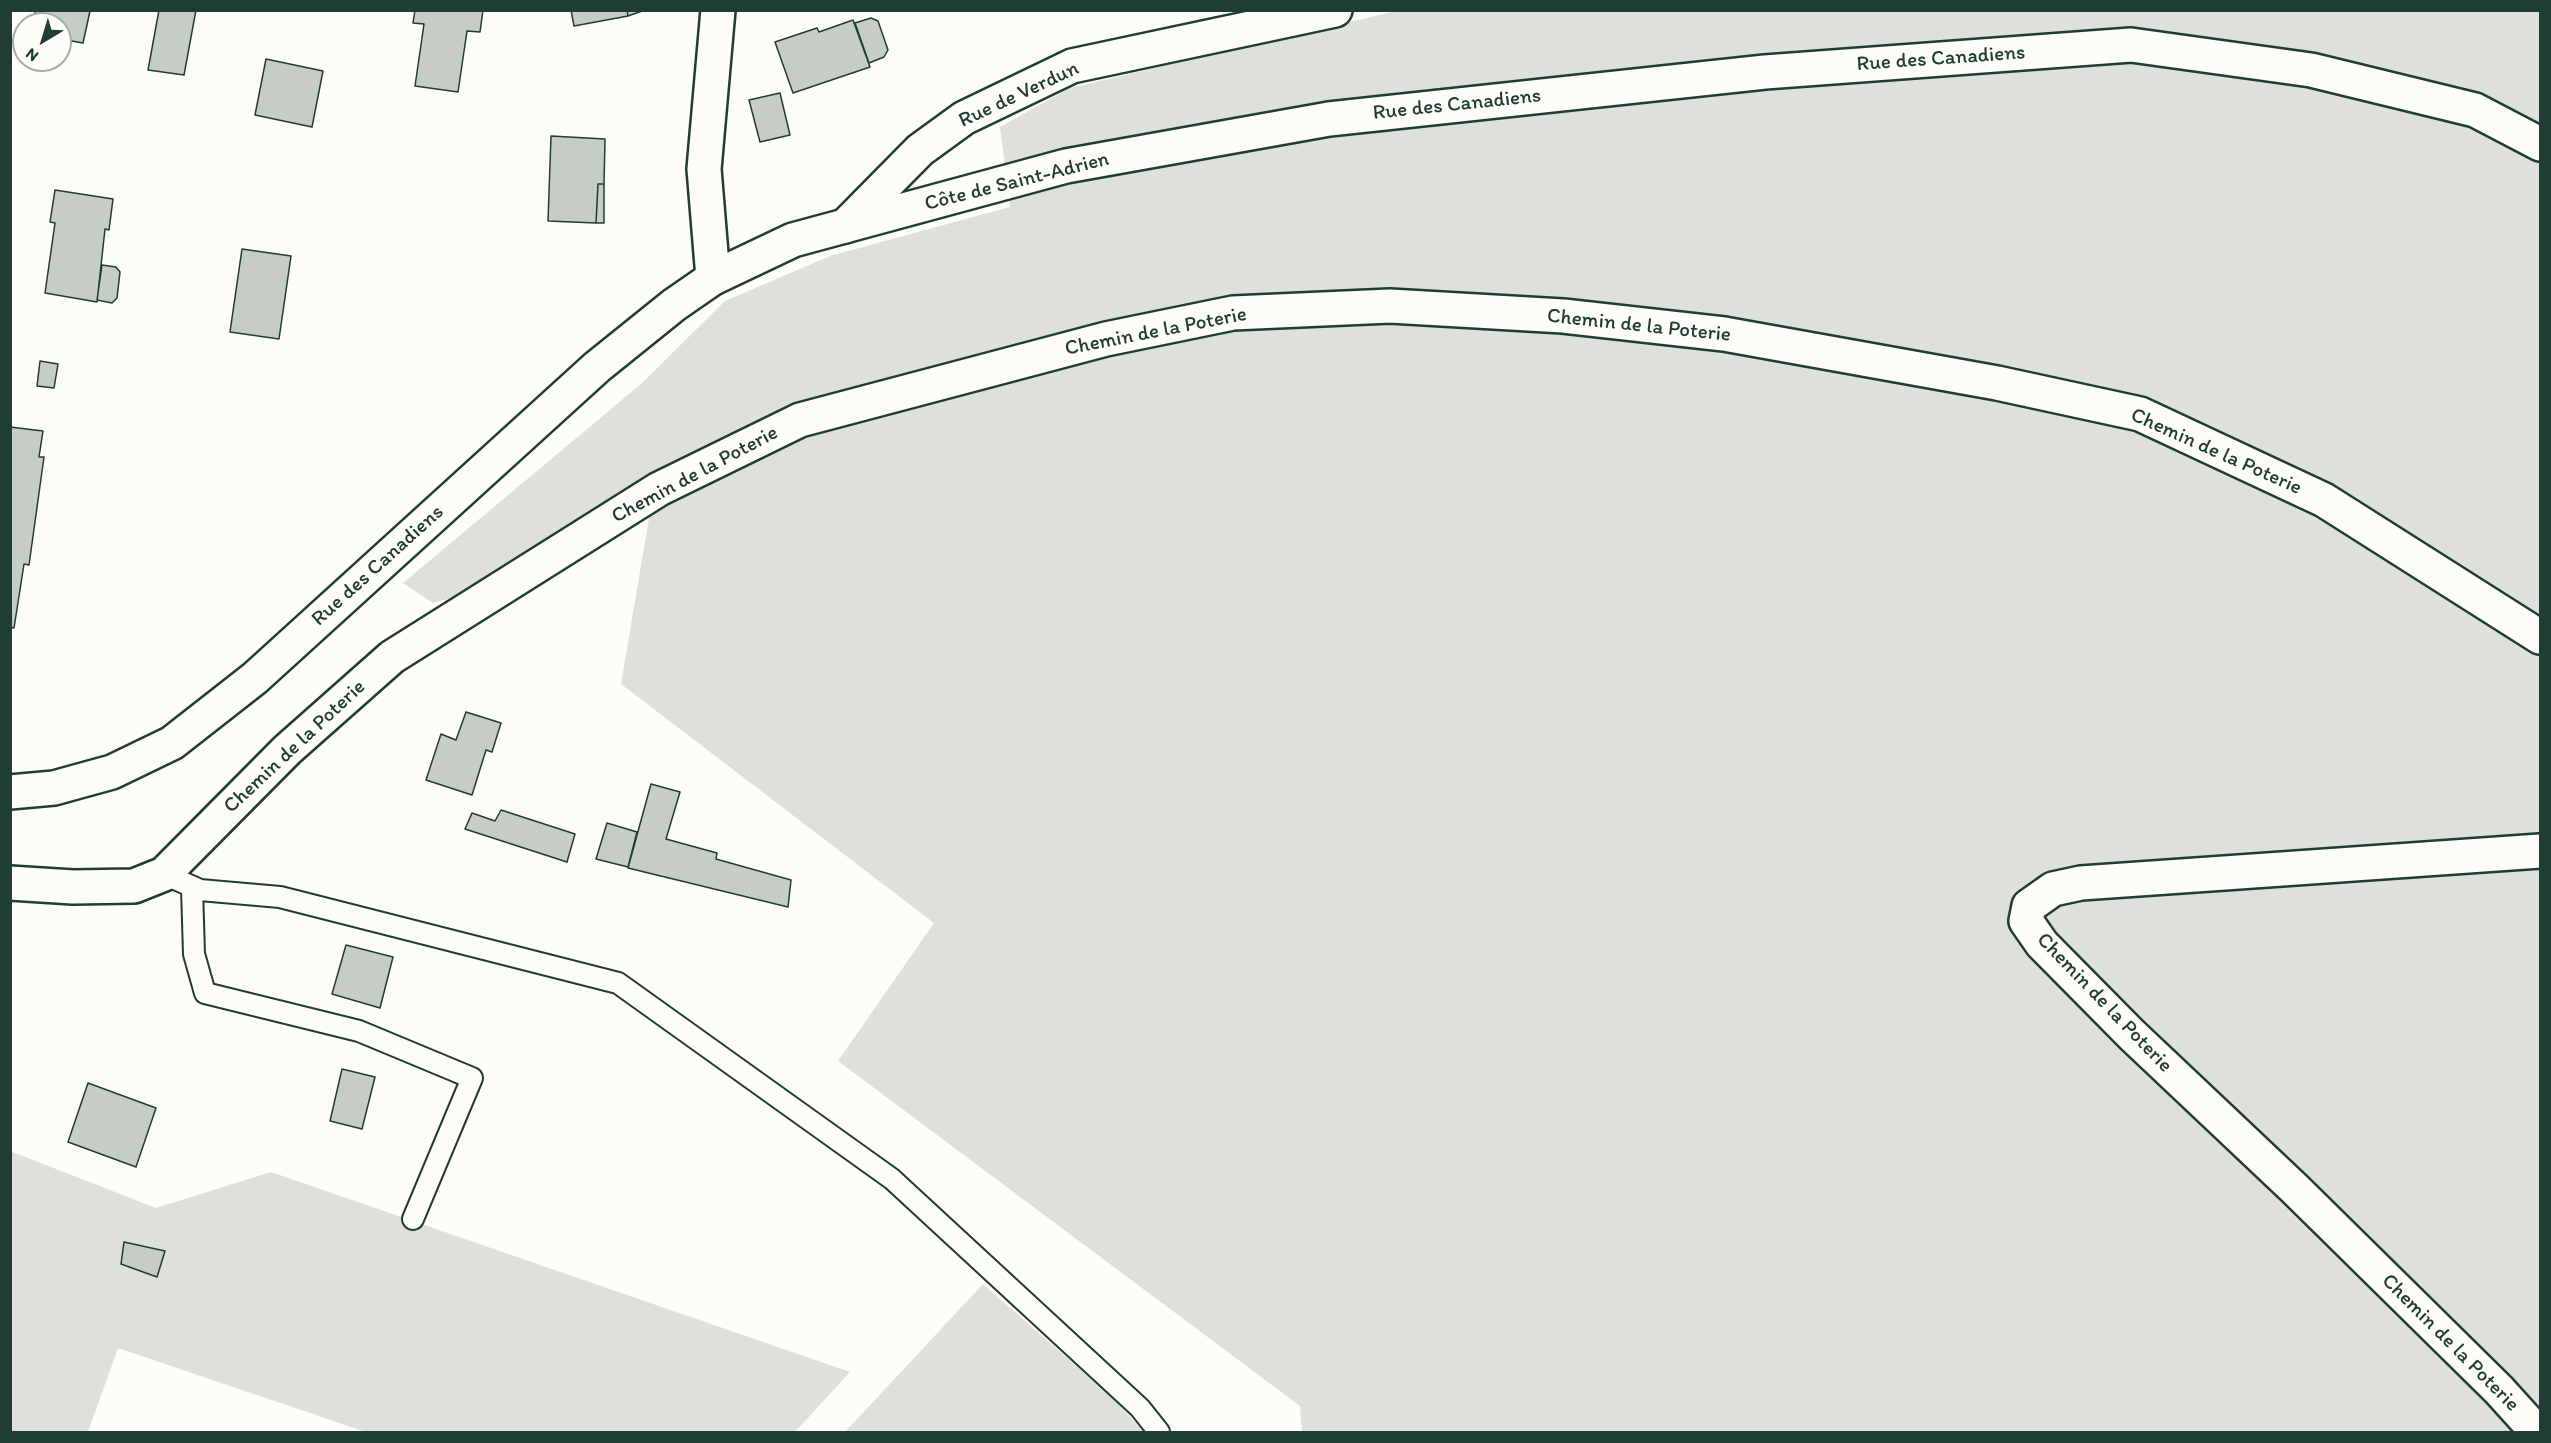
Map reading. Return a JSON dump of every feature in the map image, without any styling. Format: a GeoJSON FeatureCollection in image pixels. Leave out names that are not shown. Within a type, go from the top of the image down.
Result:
{"type":"FeatureCollection","features":[{"type":"Feature","properties":{"kind":"street"},"geometry":{"type":"LineString","coordinates":[[713,278],[704,169],[718,10]]}},
{"type":"Feature","properties":{"kind":"street","name":"Rue de Verdun"},"geometry":{"type":"LineString","coordinates":[[845,226],[920,150],[964,118],[1072,66],[1335,10]]}},
{"type":"Feature","properties":{"kind":"street","name":"Rue des Canadiens"},"geometry":{"type":"LineString","coordinates":[[1329,119],[1765,72],[2131,45],[2311,70],[2475,110],[2541,144]]}},
{"type":"Feature","properties":{"kind":"street","name":"Côte de Saint-Adrien"},"geometry":{"type":"LineString","coordinates":[[713,278],[792,240],[1066,166],[1329,119]]}},
{"type":"Feature","properties":{"kind":"street","name":"Rue des Canadiens"},"geometry":{"type":"LineString","coordinates":[[10,792],[54,788],[112,772],[172,743],[255,678],[597,367],[674,305],[713,278]]}},
{"type":"Feature","properties":{"kind":"street","name":"Chemin de la Poterie"},"geometry":{"type":"LineString","coordinates":[[10,883],[73,887],[134,886],[178,881],[287,750],[392,657],[522,572],[659,489],[800,420],[1106,339],[1233,313],[1390,306],[1586,319],[1724,334],[1997,383],[2140,414],[2324,500],[2541,637]]}},
{"type":"Feature","properties":{"kind":"street","name":"Chemin de la Poterie"},"geometry":{"type":"LineString","coordinates":[[2537,1432],[2499,1390],[2295,1189],[2132,1035],[2042,945],[2026,921],[2029,906],[2053,889],[2081,883],[2541,851]]}},
{"type":"Feature","properties":{"kind":"lane"},"geometry":{"type":"LineString","coordinates":[[412,1219],[472,1078],[360,1031],[206,993],[194,954],[178,881],[280,897],[618,982],[892,1179],[1140,1408],[1159,1432]]}},
{"type":"Feature","properties":{"kind":"shaded area"},"geometry":{"type":"Polygon","coordinates":[[[1401,10],[2540,11],[2540,1432],[1302,1432],[1300,1406],[838,1061],[934,923],[621,684],[657,471],[467,593],[433,603],[403,583],[641,384],[725,301],[830,256],[1010,207],[1000,127],[1070,88],[1401,10]]]}},
{"type":"Feature","properties":{"kind":"shaded area"},"geometry":{"type":"Polygon","coordinates":[[[10,1151],[156,1208],[271,1172],[850,1372],[795,1432],[366,1432],[118,1348],[88,1432],[11,1432],[10,1151]]]}},
{"type":"Feature","properties":{"kind":"shaded area"},"geometry":{"type":"Polygon","coordinates":[[[983,1284],[1114,1399],[1144,1432],[845,1432],[983,1284]]]}},
{"type":"Feature","properties":{"kind":"building"},"geometry":{"type":"Polygon","coordinates":[[[35,10],[90,11],[83,43],[72,41],[72,12],[35,12],[35,10]]]}},
{"type":"Feature","properties":{"kind":"building"},"geometry":{"type":"Polygon","coordinates":[[[159,10],[196,10],[184,75],[148,70],[159,10]]]}},
{"type":"Feature","properties":{"kind":"building"},"geometry":{"type":"Polygon","coordinates":[[[415,10],[483,10],[480,32],[467,31],[458,92],[415,86],[424,24],[413,23],[415,10]]]}},
{"type":"Feature","properties":{"kind":"building"},"geometry":{"type":"Polygon","coordinates":[[[571,10],[627,10],[628,16],[574,26],[571,10]]]}},
{"type":"Feature","properties":{"kind":"building"},"geometry":{"type":"Polygon","coordinates":[[[627,10],[645,10],[628,16],[627,10]]]}},
{"type":"Feature","properties":{"kind":"building"},"geometry":{"type":"Polygon","coordinates":[[[871,18],[878,21],[888,50],[884,57],[869,63],[855,23],[871,18]]]}},
{"type":"Feature","properties":{"kind":"building"},"geometry":{"type":"Polygon","coordinates":[[[853,20],[870,67],[793,93],[775,42],[817,28],[819,32],[853,20]]]}},
{"type":"Feature","properties":{"kind":"building"},"geometry":{"type":"Polygon","coordinates":[[[266,59],[323,71],[312,127],[255,115],[266,59]]]}},
{"type":"Feature","properties":{"kind":"building"},"geometry":{"type":"Polygon","coordinates":[[[780,93],[790,135],[760,142],[749,100],[780,93]]]}},
{"type":"Feature","properties":{"kind":"building"},"geometry":{"type":"Polygon","coordinates":[[[551,136],[605,139],[604,184],[598,184],[596,223],[548,221],[551,136]]]}},
{"type":"Feature","properties":{"kind":"building"},"geometry":{"type":"Polygon","coordinates":[[[598,184],[604,184],[604,223],[596,223],[598,184]]]}},
{"type":"Feature","properties":{"kind":"building"},"geometry":{"type":"Polygon","coordinates":[[[55,190],[113,199],[109,230],[105,229],[97,302],[45,293],[55,223],[50,222],[55,190]]]}},
{"type":"Feature","properties":{"kind":"building"},"geometry":{"type":"Polygon","coordinates":[[[242,249],[291,256],[279,339],[230,332],[242,249]]]}},
{"type":"Feature","properties":{"kind":"building"},"geometry":{"type":"Polygon","coordinates":[[[102,265],[116,267],[120,272],[117,298],[112,303],[97,300],[102,265]]]}},
{"type":"Feature","properties":{"kind":"building"},"geometry":{"type":"Polygon","coordinates":[[[40,361],[58,364],[54,388],[37,386],[40,361]]]}},
{"type":"Feature","properties":{"kind":"building"},"geometry":{"type":"Polygon","coordinates":[[[10,427],[43,431],[39,457],[44,457],[29,565],[24,564],[14,628],[10,627],[10,427]]]}},
{"type":"Feature","properties":{"kind":"building"},"geometry":{"type":"Polygon","coordinates":[[[466,712],[501,723],[492,752],[486,750],[472,795],[426,780],[441,734],[456,740],[466,712]]]}},
{"type":"Feature","properties":{"kind":"building"},"geometry":{"type":"Polygon","coordinates":[[[651,784],[680,792],[666,839],[717,853],[716,859],[791,880],[788,907],[628,868],[651,784]]]}},
{"type":"Feature","properties":{"kind":"building"},"geometry":{"type":"Polygon","coordinates":[[[501,810],[575,834],[567,862],[465,829],[472,813],[495,821],[501,810]]]}},
{"type":"Feature","properties":{"kind":"building"},"geometry":{"type":"Polygon","coordinates":[[[607,823],[637,832],[628,867],[596,859],[607,823]]]}},
{"type":"Feature","properties":{"kind":"building"},"geometry":{"type":"Polygon","coordinates":[[[346,945],[393,957],[380,1008],[332,994],[346,945]]]}},
{"type":"Feature","properties":{"kind":"building"},"geometry":{"type":"Polygon","coordinates":[[[342,1069],[375,1077],[362,1129],[330,1121],[342,1069]]]}},
{"type":"Feature","properties":{"kind":"building"},"geometry":{"type":"Polygon","coordinates":[[[88,1083],[156,1108],[136,1167],[68,1142],[88,1083]]]}},
{"type":"Feature","properties":{"kind":"building"},"geometry":{"type":"Polygon","coordinates":[[[124,1242],[165,1251],[157,1277],[121,1264],[124,1242]]]}}]}
